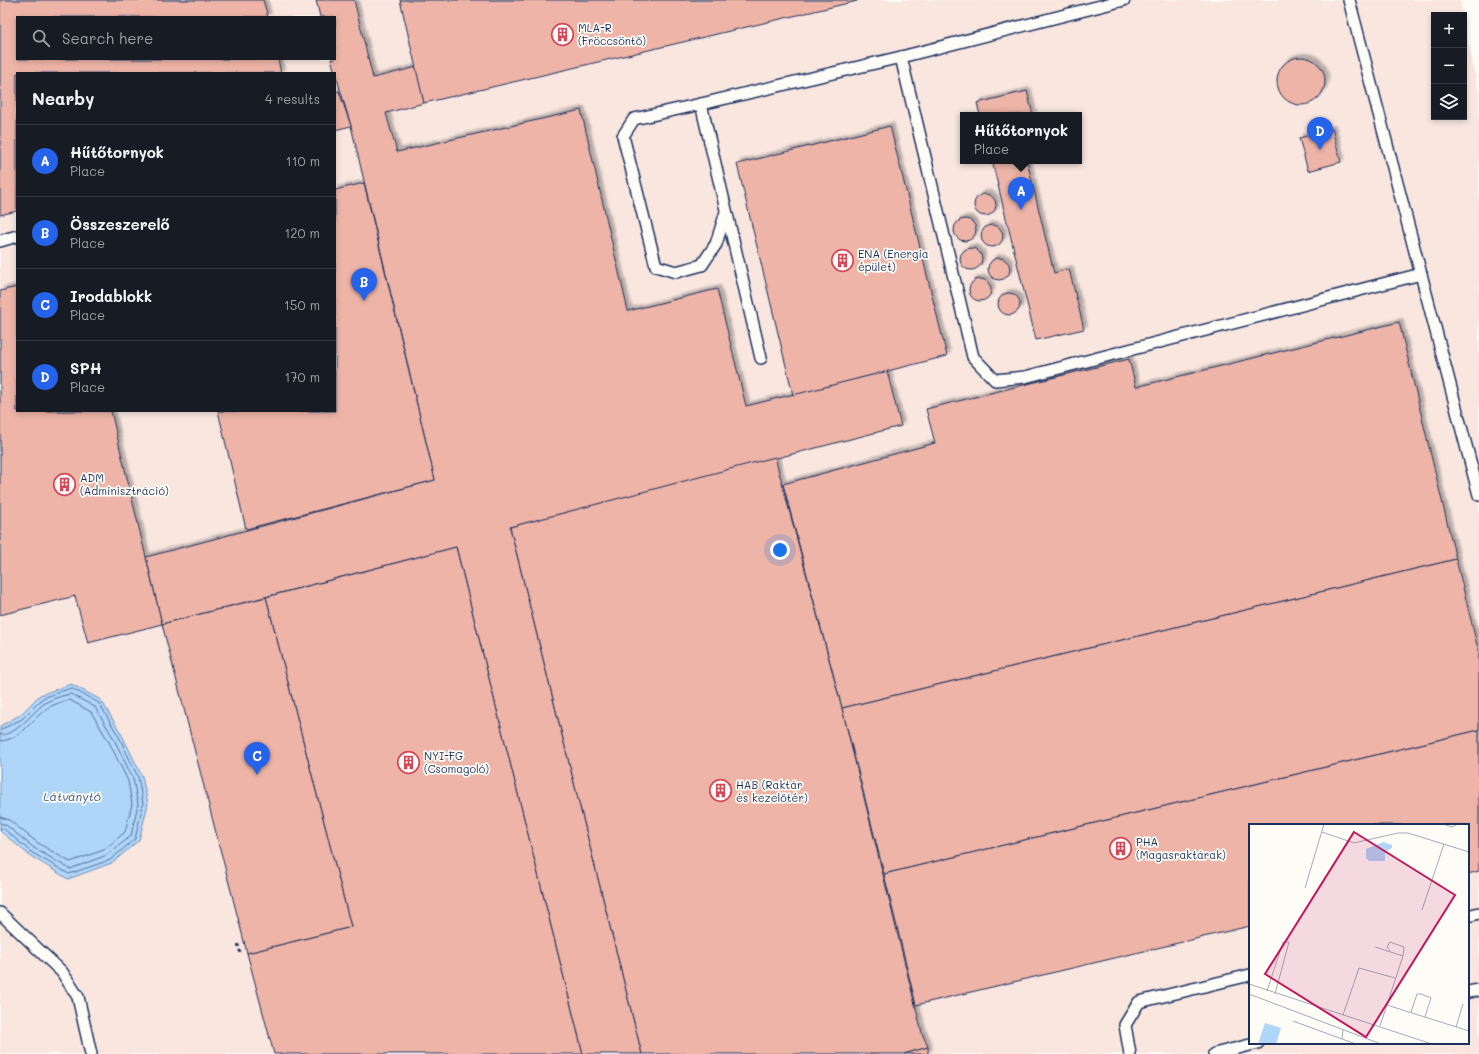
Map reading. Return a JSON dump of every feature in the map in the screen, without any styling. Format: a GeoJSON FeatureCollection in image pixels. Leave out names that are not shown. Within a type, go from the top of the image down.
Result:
{"type":"FeatureCollection","features":[{"type":"Feature","properties":{"kind":"lane"},"geometry":{"type":"LineString","coordinates":[[726,212],[716,244],[702,265],[676,272],[656,266],[623,136],[634,119],[901,57],[1124,0]]}},
{"type":"Feature","properties":{"kind":"lane"},"geometry":{"type":"LineString","coordinates":[[1349,0],[1479,495]]}},
{"type":"Feature","properties":{"kind":"lane"},"geometry":{"type":"LineString","coordinates":[[901,57],[973,357],[995,380],[1025,377],[1421,274]]}},
{"type":"Feature","properties":{"kind":"lane"},"geometry":{"type":"LineString","coordinates":[[701,104],[761,358]]}},
{"type":"Feature","properties":{"kind":"lane"},"geometry":{"type":"LineString","coordinates":[[0,241],[16,236]]}},
{"type":"Feature","properties":{"kind":"lane"},"geometry":{"type":"LineString","coordinates":[[0,913],[62,972],[78,997],[91,1054]]}},
{"type":"Feature","properties":{"kind":"lane"},"geometry":{"type":"LineString","coordinates":[[1469,916],[1479,913]]}},
{"type":"Feature","properties":{"kind":"lane"},"geometry":{"type":"LineString","coordinates":[[1130,1054],[1125,1025],[1139,1002],[1249,975]]}},
{"type":"Feature","properties":{"kind":"lane"},"geometry":{"type":"LineString","coordinates":[[1469,992],[1479,990]]}},
{"type":"Feature","properties":{"kind":"lane"},"geometry":{"type":"LineString","coordinates":[[1214,1054],[1254,1044]]}},
{"type":"Feature","properties":{"kind":"path"},"geometry":{"type":"LineString","coordinates":[[238,944],[241,955]]}},
{"type":"Feature","properties":{"kind":"shaded area"},"geometry":{"type":"Polygon","coordinates":[[[0,0],[1460,0],[1462,12],[1431,12],[1431,120],[1467,120],[1467,35],[1479,94],[1479,1054],[0,1054],[0,0]]]}},
{"type":"Feature","properties":{"kind":"water","name":"Látványtó"},"geometry":{"type":"Polygon","coordinates":[[[71,684],[101,700],[122,735],[142,776],[148,804],[139,840],[112,863],[68,879],[29,855],[0,831],[0,726],[20,715],[40,695],[71,684]]]}},
{"type":"Feature","properties":{"kind":"building"},"geometry":{"type":"Polygon","coordinates":[[[0,0],[263,0],[268,16],[16,16],[16,60],[278,60],[281,72],[16,72],[16,211],[0,215],[0,0]]]}},
{"type":"Feature","properties":{"kind":"building"},"geometry":{"type":"Polygon","coordinates":[[[316,0],[354,0],[373,78],[417,67],[424,103],[386,113],[397,152],[581,110],[628,311],[717,289],[746,406],[887,371],[901,426],[510,527],[642,1054],[583,1054],[456,547],[162,624],[146,557],[435,480],[351,126],[331,60],[336,60],[336,16],[320,16],[316,0]]]}},
{"type":"Feature","properties":{"kind":"building","name":"MLA-R (Fröccsöntő)"},"geometry":{"type":"Polygon","coordinates":[[[400,0],[857,0],[857,1],[424,103],[400,0]]]}},
{"type":"Feature","properties":{"kind":"building"},"geometry":{"type":"Polygon","coordinates":[[[1296,57],[1306,57],[1318,64],[1325,76],[1325,86],[1318,98],[1306,105],[1296,105],[1288,101],[1281,94],[1277,86],[1277,76],[1281,68],[1288,61],[1296,57]]]}},
{"type":"Feature","properties":{"kind":"building"},"geometry":{"type":"Polygon","coordinates":[[[339,91],[351,126],[336,130],[336,92],[339,91]]]}},
{"type":"Feature","properties":{"kind":"building"},"geometry":{"type":"Polygon","coordinates":[[[1027,91],[1032,112],[979,112],[977,103],[1027,91]]]}},
{"type":"Feature","properties":{"kind":"building","name":"ENA (Energia épület)"},"geometry":{"type":"Polygon","coordinates":[[[890,126],[947,356],[793,395],[737,164],[890,126]]]}},
{"type":"Feature","properties":{"kind":"building"},"geometry":{"type":"Polygon","coordinates":[[[1332,129],[1341,162],[1308,171],[1299,138],[1332,129]]]}},
{"type":"Feature","properties":{"kind":"building"},"geometry":{"type":"Polygon","coordinates":[[[993,164],[1028,164],[1054,273],[1069,269],[1084,329],[1036,340],[993,164]]]}},
{"type":"Feature","properties":{"kind":"building"},"geometry":{"type":"Polygon","coordinates":[[[364,183],[435,480],[246,529],[218,412],[336,412],[336,190],[364,183]]]}},
{"type":"Feature","properties":{"kind":"building"},"geometry":{"type":"Polygon","coordinates":[[[985,194],[993,197],[996,205],[993,213],[985,216],[977,213],[974,205],[977,197],[985,194]]]}},
{"type":"Feature","properties":{"kind":"building"},"geometry":{"type":"Polygon","coordinates":[[[965,219],[973,222],[976,230],[973,238],[965,241],[957,238],[954,230],[957,222],[965,219]]]}},
{"type":"Feature","properties":{"kind":"building"},"geometry":{"type":"Polygon","coordinates":[[[992,225],[1000,228],[1003,236],[1000,244],[992,247],[984,244],[981,236],[984,228],[992,225]]]}},
{"type":"Feature","properties":{"kind":"building"},"geometry":{"type":"Polygon","coordinates":[[[971,248],[979,251],[982,259],[979,267],[971,270],[963,267],[960,259],[963,251],[971,248]]]}},
{"type":"Feature","properties":{"kind":"building"},"geometry":{"type":"Polygon","coordinates":[[[999,258],[1007,261],[1010,269],[1007,277],[999,280],[991,277],[988,269],[991,261],[999,258]]]}},
{"type":"Feature","properties":{"kind":"building"},"geometry":{"type":"Polygon","coordinates":[[[980,279],[988,282],[991,290],[988,298],[980,301],[972,298],[969,290],[972,282],[980,279]]]}},
{"type":"Feature","properties":{"kind":"building","name":"ADM (Adminisztráció)"},"geometry":{"type":"Polygon","coordinates":[[[16,287],[16,412],[111,412],[162,624],[88,643],[75,596],[0,615],[0,291],[16,287]]]}},
{"type":"Feature","properties":{"kind":"building"},"geometry":{"type":"Polygon","coordinates":[[[1009,293],[1017,296],[1020,304],[1017,312],[1009,315],[1001,312],[998,304],[1001,296],[1009,293]]]}},
{"type":"Feature","properties":{"kind":"building"},"geometry":{"type":"Polygon","coordinates":[[[1399,322],[1456,559],[842,708],[783,484],[935,443],[926,409],[1129,359],[1136,387],[1399,322]]]}},
{"type":"Feature","properties":{"kind":"building","name":"HAB (Raktár és kezelőtér)"},"geometry":{"type":"Polygon","coordinates":[[[775,457],[842,708],[922,1033],[928,1047],[904,1054],[642,1054],[510,527],[775,457]]]}},
{"type":"Feature","properties":{"kind":"building","name":"NYI-FG (Csomagoló)"},"geometry":{"type":"Polygon","coordinates":[[[456,547],[583,1054],[274,1054],[247,953],[351,927],[266,597],[456,547]]]}},
{"type":"Feature","properties":{"kind":"building"},"geometry":{"type":"Polygon","coordinates":[[[1456,559],[1479,653],[1479,730],[884,874],[842,708],[1456,559]]]}},
{"type":"Feature","properties":{"kind":"building"},"geometry":{"type":"Polygon","coordinates":[[[266,597],[351,927],[247,953],[162,624],[266,597]]]}},
{"type":"Feature","properties":{"kind":"building","name":"PHA (Magasraktárak)"},"geometry":{"type":"Polygon","coordinates":[[[1479,730],[1479,871],[1469,874],[1469,824],[1249,824],[1249,926],[916,1005],[884,874],[1479,730]]]}},
{"type":"Feature","properties":{"kind":"building"},"geometry":{"type":"Polygon","coordinates":[[[928,1047],[928,1054],[904,1054],[928,1047]]]}},
{"type":"Feature","properties":{"kind":"place","name":"MLA-R (Fröccsöntő)"},"geometry":{"type":"Point","coordinates":[563,34]}},
{"type":"Feature","properties":{"kind":"place","name":"SPH"},"geometry":{"type":"Point","coordinates":[1320,150]}},
{"type":"Feature","properties":{"kind":"place","name":"Hűtőtornyok"},"geometry":{"type":"Point","coordinates":[1021,210]}},
{"type":"Feature","properties":{"kind":"place","name":"ENA (Energia épület)"},"geometry":{"type":"Point","coordinates":[842,260]}},
{"type":"Feature","properties":{"kind":"place","name":"Összeszerelő"},"geometry":{"type":"Point","coordinates":[364,301]}},
{"type":"Feature","properties":{"kind":"place","name":"ADM (Adminisztráció)"},"geometry":{"type":"Point","coordinates":[64,484]}},
{"type":"Feature","properties":{"kind":"place","name":"NYI-FG (Csomagoló)"},"geometry":{"type":"Point","coordinates":[409,762]}},
{"type":"Feature","properties":{"kind":"place","name":"Irodablokk"},"geometry":{"type":"Point","coordinates":[257,775]}},
{"type":"Feature","properties":{"kind":"place","name":"HAB (Raktár és kezelőtér)"},"geometry":{"type":"Point","coordinates":[720,791]}},
{"type":"Feature","properties":{"kind":"place","name":"PHA (Magasraktárak)"},"geometry":{"type":"Point","coordinates":[1121,848]}}]}
